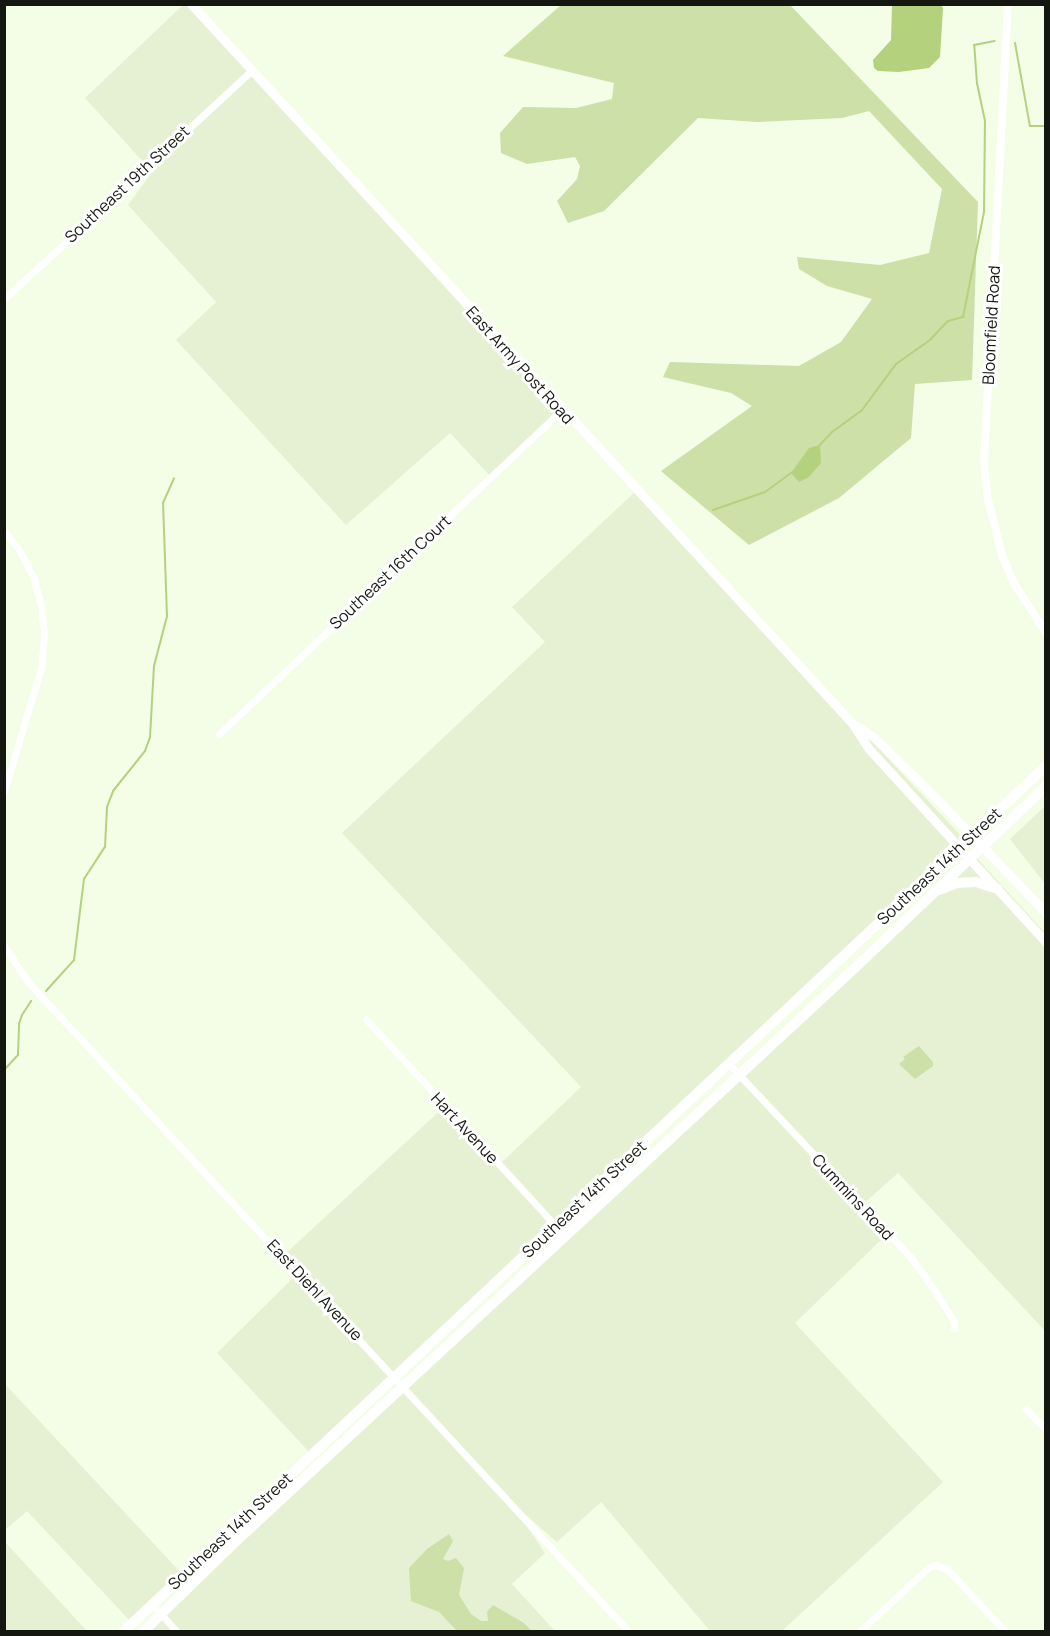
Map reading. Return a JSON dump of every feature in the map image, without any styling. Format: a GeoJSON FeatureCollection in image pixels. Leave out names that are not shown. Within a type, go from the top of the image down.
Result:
{"type":"FeatureCollection","features":[{"type":"Feature","properties":{"kind":"main road","name":"East Army Post Road"},"geometry":{"type":"LineString","coordinates":[[190,4],[852,723],[869,749],[1046,942]]}},
{"type":"Feature","properties":{"kind":"main road","name":"East Army Post Road"},"geometry":{"type":"LineString","coordinates":[[852,723],[876,739],[972,835],[1046,914]]}},
{"type":"Feature","properties":{"kind":"main road","name":"Southeast 14th Street"},"geometry":{"type":"LineString","coordinates":[[123,1632],[1046,766]]}},
{"type":"Feature","properties":{"kind":"main road","name":"Southeast 14th Street"},"geometry":{"type":"LineString","coordinates":[[143,1632],[1046,786]]}},
{"type":"Feature","properties":{"kind":"main road"},"geometry":{"type":"LineString","coordinates":[[933,893],[957,883],[976,882],[998,889]]}},
{"type":"Feature","properties":{"kind":"street","name":"Bloomfield Road"},"geometry":{"type":"LineString","coordinates":[[1008,4],[984,464],[992,518],[1002,555],[1014,583],[1046,633]]}},
{"type":"Feature","properties":{"kind":"street","name":"Southeast 19th Street"},"geometry":{"type":"LineString","coordinates":[[4,299],[251,70]]}},
{"type":"Feature","properties":{"kind":"street","name":"Southeast 16th Court"},"geometry":{"type":"LineString","coordinates":[[219,734],[562,410]]}},
{"type":"Feature","properties":{"kind":"street"},"geometry":{"type":"LineString","coordinates":[[4,531],[18,548],[33,576],[41,604],[44,636],[40,668],[4,791]]}},
{"type":"Feature","properties":{"kind":"street","name":"East Diehl Avenue"},"geometry":{"type":"LineString","coordinates":[[4,946],[28,982],[395,1376],[629,1632]]}},
{"type":"Feature","properties":{"kind":"street","name":"Hart Avenue"},"geometry":{"type":"LineString","coordinates":[[366,1019],[565,1236]]}},
{"type":"Feature","properties":{"kind":"street","name":"Cummins Road"},"geometry":{"type":"LineString","coordinates":[[729,1064],[912,1259],[954,1322],[954,1328]]}},
{"type":"Feature","properties":{"kind":"street"},"geometry":{"type":"LineString","coordinates":[[1026,1409],[1046,1430]]}},
{"type":"Feature","properties":{"kind":"street"},"geometry":{"type":"LineString","coordinates":[[859,1632],[929,1567],[936,1565],[947,1569],[1006,1632]]}},
{"type":"Feature","properties":{"kind":"street"},"geometry":{"type":"LineString","coordinates":[[152,1604],[177,1632]]}},
{"type":"Feature","properties":{"kind":"shaded area"},"geometry":{"type":"Polygon","coordinates":[[[183,5],[191,5],[562,410],[491,477],[450,433],[346,525],[176,340],[216,302],[128,205],[179,135],[146,165],[85,98],[183,5]]]}},
{"type":"Feature","properties":{"kind":"shaded area"},"geometry":{"type":"Polygon","coordinates":[[[561,5],[790,5],[978,202],[972,380],[915,384],[911,438],[839,498],[749,545],[661,471],[752,406],[731,393],[663,377],[670,362],[799,366],[841,342],[872,299],[827,286],[799,269],[797,257],[880,265],[929,253],[942,189],[869,111],[842,118],[757,122],[698,118],[604,211],[568,223],[557,201],[577,179],[580,166],[575,157],[527,164],[501,153],[500,133],[523,107],[576,108],[612,99],[614,83],[503,56],[561,5]]]}},
{"type":"Feature","properties":{"kind":"shaded area"},"geometry":{"type":"Polygon","coordinates":[[[892,5],[941,5],[943,8],[940,57],[929,68],[899,72],[878,71],[874,68],[873,60],[891,40],[892,5]]]}},
{"type":"Feature","properties":{"kind":"shaded area"},"geometry":{"type":"Polygon","coordinates":[[[820,445],[821,463],[809,477],[799,482],[791,473],[809,448],[820,445]]]}},
{"type":"Feature","properties":{"kind":"shaded area"},"geometry":{"type":"Polygon","coordinates":[[[636,491],[966,841],[312,1455],[217,1353],[298,1273],[283,1256],[445,1106],[499,1165],[581,1087],[342,833],[545,642],[512,607],[636,491]]]}},
{"type":"Feature","properties":{"kind":"shaded area"},"geometry":{"type":"Polygon","coordinates":[[[1045,806],[1045,884],[1010,839],[1045,806]]]}},
{"type":"Feature","properties":{"kind":"shaded area"},"geometry":{"type":"Polygon","coordinates":[[[977,858],[1045,933],[1045,1331],[898,1173],[862,1205],[838,1182],[881,1240],[795,1323],[943,1482],[782,1631],[710,1631],[601,1502],[557,1542],[510,1501],[545,1553],[512,1584],[555,1631],[143,1632],[977,858]]]}},
{"type":"Feature","properties":{"kind":"shaded area"},"geometry":{"type":"Polygon","coordinates":[[[919,1046],[933,1062],[933,1066],[915,1079],[899,1064],[905,1059],[903,1057],[919,1046]]]}},
{"type":"Feature","properties":{"kind":"shaded area"},"geometry":{"type":"Polygon","coordinates":[[[4,1383],[183,1575],[132,1623],[27,1511],[5,1530],[4,1383]]]}},
{"type":"Feature","properties":{"kind":"shaded area"},"geometry":{"type":"Polygon","coordinates":[[[449,1534],[453,1541],[443,1559],[448,1561],[456,1558],[464,1568],[459,1595],[471,1614],[481,1621],[488,1621],[487,1612],[493,1605],[524,1623],[532,1631],[457,1631],[439,1612],[411,1601],[409,1568],[427,1549],[449,1534]]]}},
{"type":"Feature","properties":{"kind":"shaded area"},"geometry":{"type":"Polygon","coordinates":[[[5,1542],[87,1631],[5,1631],[5,1542]]]}},
{"type":"Feature","properties":{"kind":"waterway"},"geometry":{"type":"LineString","coordinates":[[818,447],[832,432],[862,410],[896,364],[930,340],[948,321],[963,317],[984,212],[985,121],[977,84],[974,45],[995,41]]}},
{"type":"Feature","properties":{"kind":"waterway"},"geometry":{"type":"LineString","coordinates":[[1015,43],[1030,126],[1046,126]]}},
{"type":"Feature","properties":{"kind":"waterway"},"geometry":{"type":"LineString","coordinates":[[713,510],[765,492],[793,472]]}},
{"type":"Feature","properties":{"kind":"waterway"},"geometry":{"type":"LineString","coordinates":[[46,991],[74,960],[84,879],[105,847],[107,807],[113,791],[145,751],[150,737],[154,666],[167,616],[163,503],[174,478]]}},
{"type":"Feature","properties":{"kind":"waterway"},"geometry":{"type":"LineString","coordinates":[[4,1070],[18,1055],[19,1024],[31,1001]]}}]}
